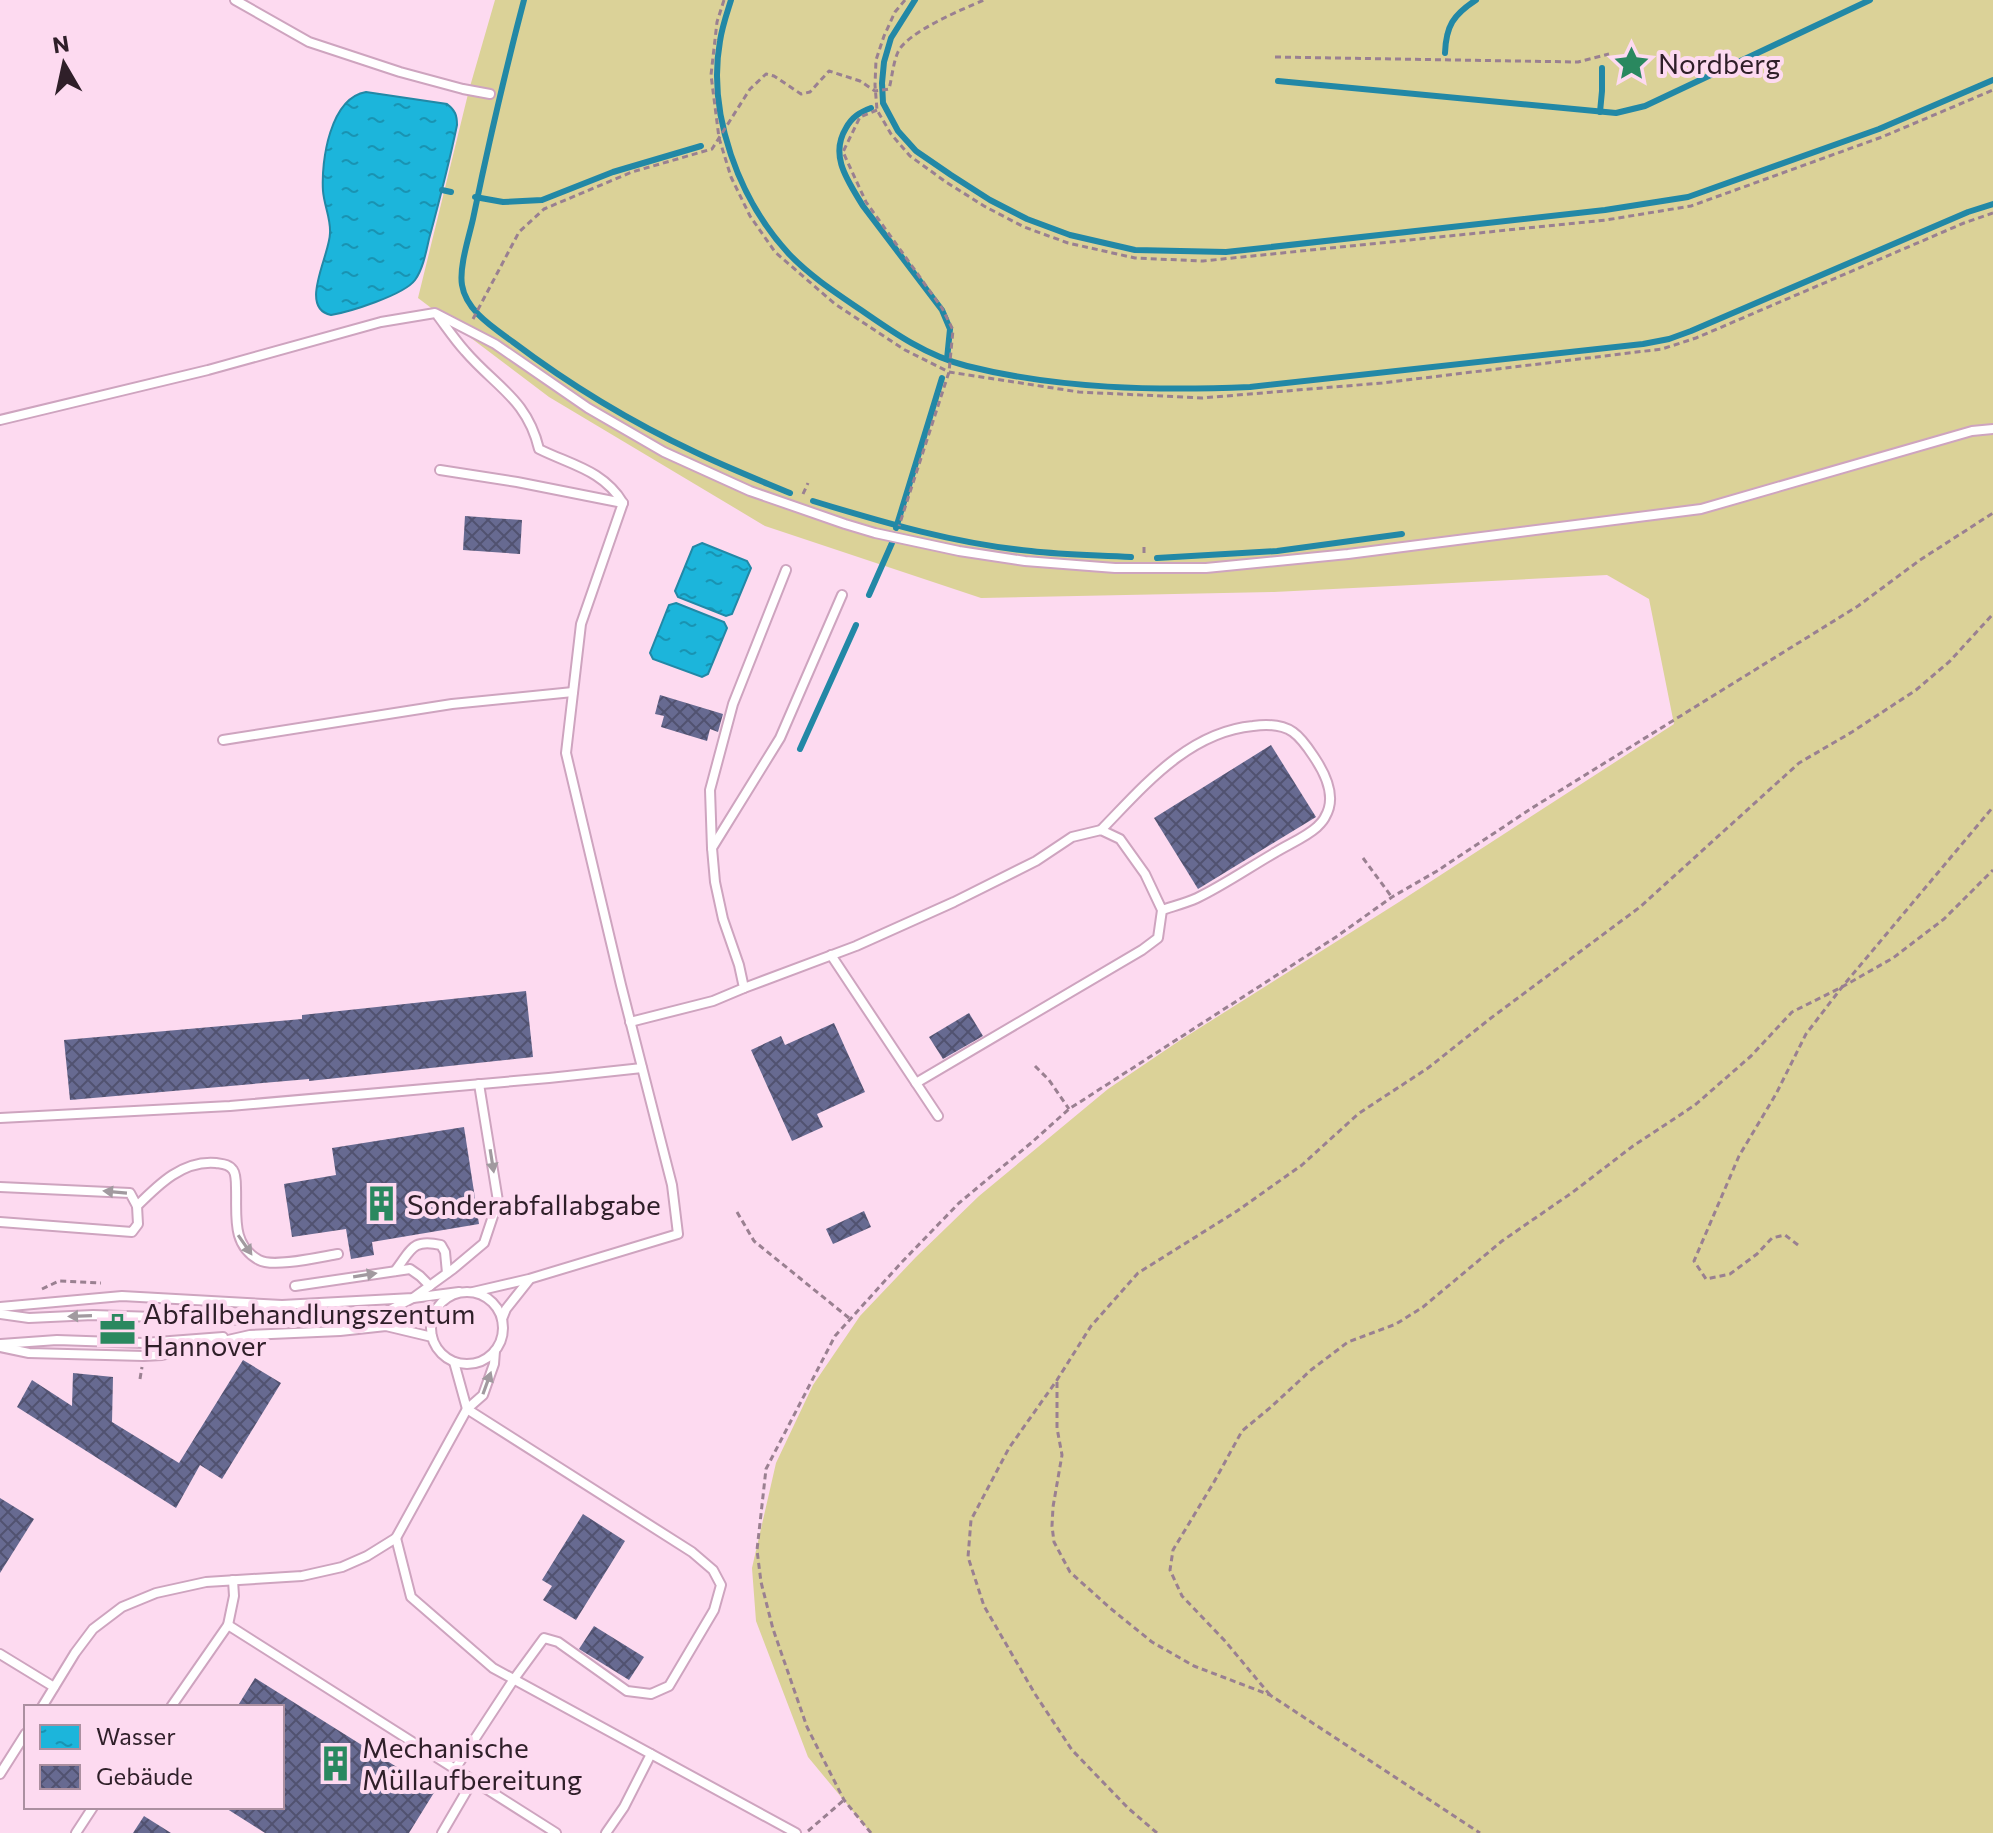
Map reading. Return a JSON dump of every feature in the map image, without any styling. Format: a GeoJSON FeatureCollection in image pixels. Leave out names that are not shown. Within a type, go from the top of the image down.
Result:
{"type":"FeatureCollection","features":[{"type":"Feature","properties":{"kind":"lane"},"geometry":{"type":"LineString","coordinates":[[235,0],[309,42],[400,72],[490,94]]}},
{"type":"Feature","properties":{"kind":"lane"},"geometry":{"type":"LineString","coordinates":[[0,1307],[122,1296],[282,1305],[473,1292],[529,1279],[678,1234],[672,1185],[566,753],[581,624],[623,503],[595,473],[539,449],[535,431],[526,414],[465,352],[435,313]]}},
{"type":"Feature","properties":{"kind":"lane"},"geometry":{"type":"LineString","coordinates":[[0,420],[208,370],[381,322],[435,313],[495,344],[588,408],[664,452],[750,491],[875,533],[959,551],[1025,561],[1115,568],[1206,568],[1317,557],[1701,509],[1972,431],[1993,429]]}},
{"type":"Feature","properties":{"kind":"lane"},"geometry":{"type":"LineString","coordinates":[[440,470],[623,503]]}},
{"type":"Feature","properties":{"kind":"lane"},"geometry":{"type":"LineString","coordinates":[[744,988],[715,882],[710,790],[733,704],[786,570]]}},
{"type":"Feature","properties":{"kind":"lane"},"geometry":{"type":"LineString","coordinates":[[712,848],[780,738],[842,595]]}},
{"type":"Feature","properties":{"kind":"lane"},"geometry":{"type":"LineString","coordinates":[[223,740],[452,704],[573,692]]}},
{"type":"Feature","properties":{"kind":"lane"},"geometry":{"type":"LineString","coordinates":[[630,1022],[713,1001],[856,946],[954,902],[1036,861],[1072,837],[1101,830],[1172,762],[1197,744],[1221,733],[1268,724],[1284,727],[1296,734],[1319,764],[1330,794],[1330,806],[1319,826],[1207,893],[1162,910]]}},
{"type":"Feature","properties":{"kind":"lane"},"geometry":{"type":"LineString","coordinates":[[916,1083],[1158,938],[1162,910],[1145,874],[1120,839],[1101,830]]}},
{"type":"Feature","properties":{"kind":"lane"},"geometry":{"type":"LineString","coordinates":[[831,955],[938,1116]]}},
{"type":"Feature","properties":{"kind":"lane"},"geometry":{"type":"LineString","coordinates":[[0,1118],[230,1106],[642,1068]]}},
{"type":"Feature","properties":{"kind":"lane"},"geometry":{"type":"LineString","coordinates":[[0,1314],[29,1318],[93,1315],[248,1320],[380,1315],[413,1298],[484,1243],[498,1201],[479,1084]]}},
{"type":"Feature","properties":{"kind":"lane"},"geometry":{"type":"LineString","coordinates":[[137,1206],[156,1187],[189,1165],[204,1162],[226,1164],[233,1170],[236,1180],[237,1236],[256,1259],[268,1264],[338,1254]]}},
{"type":"Feature","properties":{"kind":"lane"},"geometry":{"type":"LineString","coordinates":[[0,1187],[130,1193],[137,1206],[138,1224],[132,1232],[0,1222]]}},
{"type":"Feature","properties":{"kind":"lane"},"geometry":{"type":"LineString","coordinates":[[395,1271],[416,1244],[429,1242],[441,1245],[445,1252],[447,1273]]}},
{"type":"Feature","properties":{"kind":"lane"},"geometry":{"type":"LineString","coordinates":[[295,1286],[410,1269],[430,1286]]}},
{"type":"Feature","properties":{"kind":"lane"},"geometry":{"type":"LineString","coordinates":[[502,1319],[529,1279]]}},
{"type":"Feature","properties":{"kind":"lane"},"geometry":{"type":"LineString","coordinates":[[459,1292],[439,1304],[431,1326],[436,1348],[454,1362],[465,1364],[486,1359],[495,1351],[503,1330],[502,1319],[492,1301],[473,1292]]}},
{"type":"Feature","properties":{"kind":"lane"},"geometry":{"type":"LineString","coordinates":[[0,1345],[57,1340],[144,1343],[386,1326],[432,1337]]}},
{"type":"Feature","properties":{"kind":"lane"},"geometry":{"type":"LineString","coordinates":[[0,1345],[29,1353],[144,1356],[162,1355],[250,1335]]}},
{"type":"Feature","properties":{"kind":"lane"},"geometry":{"type":"LineString","coordinates":[[43,1705],[93,1629],[122,1607],[156,1593],[206,1582],[302,1576],[342,1567],[396,1538],[467,1409],[483,1395],[494,1364],[495,1351]]}},
{"type":"Feature","properties":{"kind":"lane"},"geometry":{"type":"LineString","coordinates":[[454,1362],[467,1409],[692,1552],[713,1570],[721,1585],[714,1610],[669,1686],[651,1694],[627,1691],[558,1642],[544,1638],[455,1769]]}},
{"type":"Feature","properties":{"kind":"lane"},"geometry":{"type":"LineString","coordinates":[[396,1538],[411,1597],[493,1668],[796,1833]]}},
{"type":"Feature","properties":{"kind":"lane"},"geometry":{"type":"LineString","coordinates":[[172,1705],[228,1625],[234,1596],[233,1580]]}},
{"type":"Feature","properties":{"kind":"lane"},"geometry":{"type":"LineString","coordinates":[[228,1625],[556,1833]]}},
{"type":"Feature","properties":{"kind":"lane"},"geometry":{"type":"LineString","coordinates":[[0,1654],[54,1687]]}},
{"type":"Feature","properties":{"kind":"lane"},"geometry":{"type":"LineString","coordinates":[[0,1774],[24,1736]]}},
{"type":"Feature","properties":{"kind":"lane"},"geometry":{"type":"LineString","coordinates":[[618,1833],[608,1830],[624,1807],[651,1754]]}},
{"type":"Feature","properties":{"kind":"lane"},"geometry":{"type":"LineString","coordinates":[[442,1833],[473,1780]]}},
{"type":"Feature","properties":{"kind":"lane"},"geometry":{"type":"LineString","coordinates":[[76,1833],[92,1809]]}},
{"type":"Feature","properties":{"kind":"path"},"geometry":{"type":"LineString","coordinates":[[724,0],[717,22],[711,75],[719,138],[731,177],[750,216],[775,252],[835,304],[905,350],[949,372],[1079,392],[1202,398],[1382,383],[1662,349],[1696,338],[1993,213]]}},
{"type":"Feature","properties":{"kind":"path"},"geometry":{"type":"LineString","coordinates":[[905,0],[895,12],[876,60],[880,91],[877,110],[891,134],[910,156],[959,190],[1024,227],[1068,243],[1135,258],[1203,261],[1606,220],[1691,206],[1882,137],[1993,90]]}},
{"type":"Feature","properties":{"kind":"path"},"geometry":{"type":"LineString","coordinates":[[468,330],[519,232],[544,209],[632,172],[712,149],[750,89],[766,74],[801,94],[810,92],[826,72],[833,71],[880,91],[889,89],[897,53],[904,43],[948,16],[984,0]]}},
{"type":"Feature","properties":{"kind":"path"},"geometry":{"type":"LineString","coordinates":[[1275,57],[1578,62],[1609,54]]}},
{"type":"Feature","properties":{"kind":"path"},"geometry":{"type":"LineString","coordinates":[[877,110],[860,117],[843,152],[866,202],[942,308],[953,330],[949,372],[895,537]]}},
{"type":"Feature","properties":{"kind":"path"},"geometry":{"type":"LineString","coordinates":[[871,1833],[844,1800],[807,1727],[782,1657],[764,1593],[757,1550],[766,1469],[835,1336],[959,1203],[1069,1109],[1336,937],[1392,897],[1858,606],[1920,560],[1993,513]]}},
{"type":"Feature","properties":{"kind":"path"},"geometry":{"type":"LineString","coordinates":[[1157,1833],[1072,1750],[984,1606],[968,1557],[971,1520],[1009,1448],[1091,1326],[1138,1273],[1237,1211],[1302,1165],[1358,1114],[1428,1068],[1640,907],[1799,763],[1916,690],[1950,661],[1993,614]]}},
{"type":"Feature","properties":{"kind":"path"},"geometry":{"type":"LineString","coordinates":[[1798,1245],[1785,1235],[1772,1238],[1730,1274],[1706,1279],[1694,1261],[1739,1156],[1776,1094],[1806,1034],[1993,807]]}},
{"type":"Feature","properties":{"kind":"path"},"geometry":{"type":"LineString","coordinates":[[1363,858],[1392,897]]}},
{"type":"Feature","properties":{"kind":"path"},"geometry":{"type":"LineString","coordinates":[[1270,1695],[1182,1596],[1170,1570],[1173,1550],[1242,1431],[1348,1342],[1396,1324],[1423,1307],[1502,1241],[1695,1105],[1751,1056],[1792,1012],[1893,958],[1944,919],[1993,870]]}},
{"type":"Feature","properties":{"kind":"path"},"geometry":{"type":"LineString","coordinates":[[1035,1066],[1069,1109]]}},
{"type":"Feature","properties":{"kind":"path"},"geometry":{"type":"LineString","coordinates":[[737,1212],[754,1241],[850,1319]]}},
{"type":"Feature","properties":{"kind":"path"},"geometry":{"type":"LineString","coordinates":[[1057,1380],[1057,1428],[1062,1455],[1052,1526],[1054,1542],[1070,1572],[1152,1642],[1194,1666],[1270,1695],[1480,1833]]}},
{"type":"Feature","properties":{"kind":"path"},"geometry":{"type":"LineString","coordinates":[[804,1833],[844,1800]]}},
{"type":"Feature","properties":{"kind":"shaded area"},"geometry":{"type":"Polygon","coordinates":[[[495,0],[1993,0],[1993,1833],[871,1833],[808,1757],[756,1621],[752,1568],[776,1463],[813,1385],[860,1316],[979,1196],[1108,1089],[1674,724],[1649,599],[1607,575],[1274,592],[981,598],[765,526],[549,397],[418,298],[469,90],[495,0]]]}},
{"type":"Feature","properties":{"kind":"water"},"geometry":{"type":"Polygon","coordinates":[[[366,92],[447,104],[455,113],[457,125],[425,255],[415,280],[388,297],[331,315],[321,310],[316,292],[330,233],[323,191],[326,148],[336,118],[344,106],[366,92]]]}},
{"type":"Feature","properties":{"kind":"water"},"geometry":{"type":"Polygon","coordinates":[[[702,543],[747,561],[751,568],[732,614],[726,616],[678,597],[675,591],[693,547],[702,543]]]}},
{"type":"Feature","properties":{"kind":"water"},"geometry":{"type":"Polygon","coordinates":[[[676,603],[724,622],[727,628],[708,674],[702,677],[653,659],[650,653],[669,605],[676,603]]]}},
{"type":"Feature","properties":{"kind":"building"},"geometry":{"type":"Polygon","coordinates":[[[465,516],[522,520],[520,554],[463,550],[465,516]]]}},
{"type":"Feature","properties":{"kind":"building"},"geometry":{"type":"Polygon","coordinates":[[[660,695],[723,714],[718,732],[710,729],[707,741],[661,727],[664,716],[655,714],[660,695]]]}},
{"type":"Feature","properties":{"kind":"building"},"geometry":{"type":"Polygon","coordinates":[[[1271,745],[1316,817],[1198,889],[1154,818],[1271,745]]]}},
{"type":"Feature","properties":{"kind":"building"},"geometry":{"type":"Polygon","coordinates":[[[526,991],[533,1057],[309,1081],[70,1100],[64,1040],[302,1019],[302,1015],[526,991]]]}},
{"type":"Feature","properties":{"kind":"building"},"geometry":{"type":"Polygon","coordinates":[[[969,1013],[983,1036],[943,1059],[929,1037],[969,1013]]]}},
{"type":"Feature","properties":{"kind":"building"},"geometry":{"type":"Polygon","coordinates":[[[834,1023],[865,1092],[817,1114],[823,1127],[792,1141],[751,1050],[781,1036],[785,1045],[834,1023]]]}},
{"type":"Feature","properties":{"kind":"building","name":"Sonderabfallabgabe"},"geometry":{"type":"Polygon","coordinates":[[[464,1127],[479,1224],[372,1242],[374,1255],[351,1259],[346,1229],[292,1237],[284,1184],[336,1175],[332,1148],[464,1127]]]}},
{"type":"Feature","properties":{"kind":"building"},"geometry":{"type":"Polygon","coordinates":[[[864,1211],[871,1227],[833,1244],[826,1229],[864,1211]]]}},
{"type":"Feature","properties":{"kind":"building"},"geometry":{"type":"Polygon","coordinates":[[[243,1360],[281,1383],[222,1479],[200,1465],[176,1508],[17,1407],[32,1380],[72,1406],[73,1373],[113,1377],[112,1422],[179,1463],[243,1360]]]}},
{"type":"Feature","properties":{"kind":"building"},"geometry":{"type":"Polygon","coordinates":[[[0,1498],[34,1519],[0,1573],[0,1498]]]}},
{"type":"Feature","properties":{"kind":"building"},"geometry":{"type":"Polygon","coordinates":[[[583,1514],[625,1541],[576,1620],[543,1600],[552,1586],[542,1580],[583,1514]]]}},
{"type":"Feature","properties":{"kind":"building"},"geometry":{"type":"Polygon","coordinates":[[[594,1626],[644,1657],[629,1680],[579,1649],[594,1626]]]}},
{"type":"Feature","properties":{"kind":"building","name":"Mechanische Müllaufbereitung"},"geometry":{"type":"Polygon","coordinates":[[[255,1678],[435,1791],[409,1833],[265,1833],[227,1809],[284,1809],[284,1705],[238,1705],[255,1678]]]}},
{"type":"Feature","properties":{"kind":"building"},"geometry":{"type":"Polygon","coordinates":[[[144,1816],[171,1833],[133,1833],[144,1816]]]}},
{"type":"Feature","properties":{"kind":"waterway"},"geometry":{"type":"LineString","coordinates":[[524,0],[463,261],[461,278],[469,303],[498,331],[601,402],[695,452],[790,493]]}},
{"type":"Feature","properties":{"kind":"waterway"},"geometry":{"type":"LineString","coordinates":[[731,0],[721,36],[718,97],[731,155],[755,208],[771,232],[814,277],[911,343],[967,366],[1037,380],[1108,387],[1250,387],[1643,344],[1691,331],[1993,204]]}},
{"type":"Feature","properties":{"kind":"waterway"},"geometry":{"type":"LineString","coordinates":[[915,0],[891,38],[884,62],[883,103],[898,131],[916,151],[951,175],[1027,219],[1070,235],[1135,250],[1226,252],[1605,210],[1688,197],[1879,129],[1993,80]]}},
{"type":"Feature","properties":{"kind":"waterway"},"geometry":{"type":"LineString","coordinates":[[1445,53],[1452,22],[1476,0]]}},
{"type":"Feature","properties":{"kind":"waterway"},"geometry":{"type":"LineString","coordinates":[[1278,81],[1616,113],[1645,106],[1870,0]]}},
{"type":"Feature","properties":{"kind":"waterway"},"geometry":{"type":"LineString","coordinates":[[1600,112],[1602,68]]}},
{"type":"Feature","properties":{"kind":"waterway"},"geometry":{"type":"LineString","coordinates":[[871,108],[857,115],[841,138],[842,168],[863,206],[942,310],[950,329],[947,359]]}},
{"type":"Feature","properties":{"kind":"waterway"},"geometry":{"type":"LineString","coordinates":[[475,197],[503,202],[542,200],[613,172],[701,146]]}},
{"type":"Feature","properties":{"kind":"waterway"},"geometry":{"type":"LineString","coordinates":[[442,190],[451,192]]}},
{"type":"Feature","properties":{"kind":"waterway"},"geometry":{"type":"LineString","coordinates":[[896,528],[942,378]]}},
{"type":"Feature","properties":{"kind":"waterway"},"geometry":{"type":"LineString","coordinates":[[813,501],[894,525],[1003,548],[1131,557]]}},
{"type":"Feature","properties":{"kind":"waterway"},"geometry":{"type":"LineString","coordinates":[[1157,558],[1277,551],[1402,534]]}},
{"type":"Feature","properties":{"kind":"waterway"},"geometry":{"type":"LineString","coordinates":[[869,595],[892,543]]}},
{"type":"Feature","properties":{"kind":"waterway"},"geometry":{"type":"LineString","coordinates":[[800,749],[856,625]]}},
{"type":"Feature","properties":{"kind":"place","name":"Nordberg"},"geometry":{"type":"Point","coordinates":[1632,63]}},
{"type":"Feature","properties":{"kind":"place","name":"Sonderabfallabgabe"},"geometry":{"type":"Point","coordinates":[381,1204]}},
{"type":"Feature","properties":{"kind":"place","name":"Abfallbehandlungszentum Hannover"},"geometry":{"type":"Point","coordinates":[117,1329]}},
{"type":"Feature","properties":{"kind":"place","name":"Mechanische Müllaufbereitung"},"geometry":{"type":"Point","coordinates":[336,1763]}}]}
